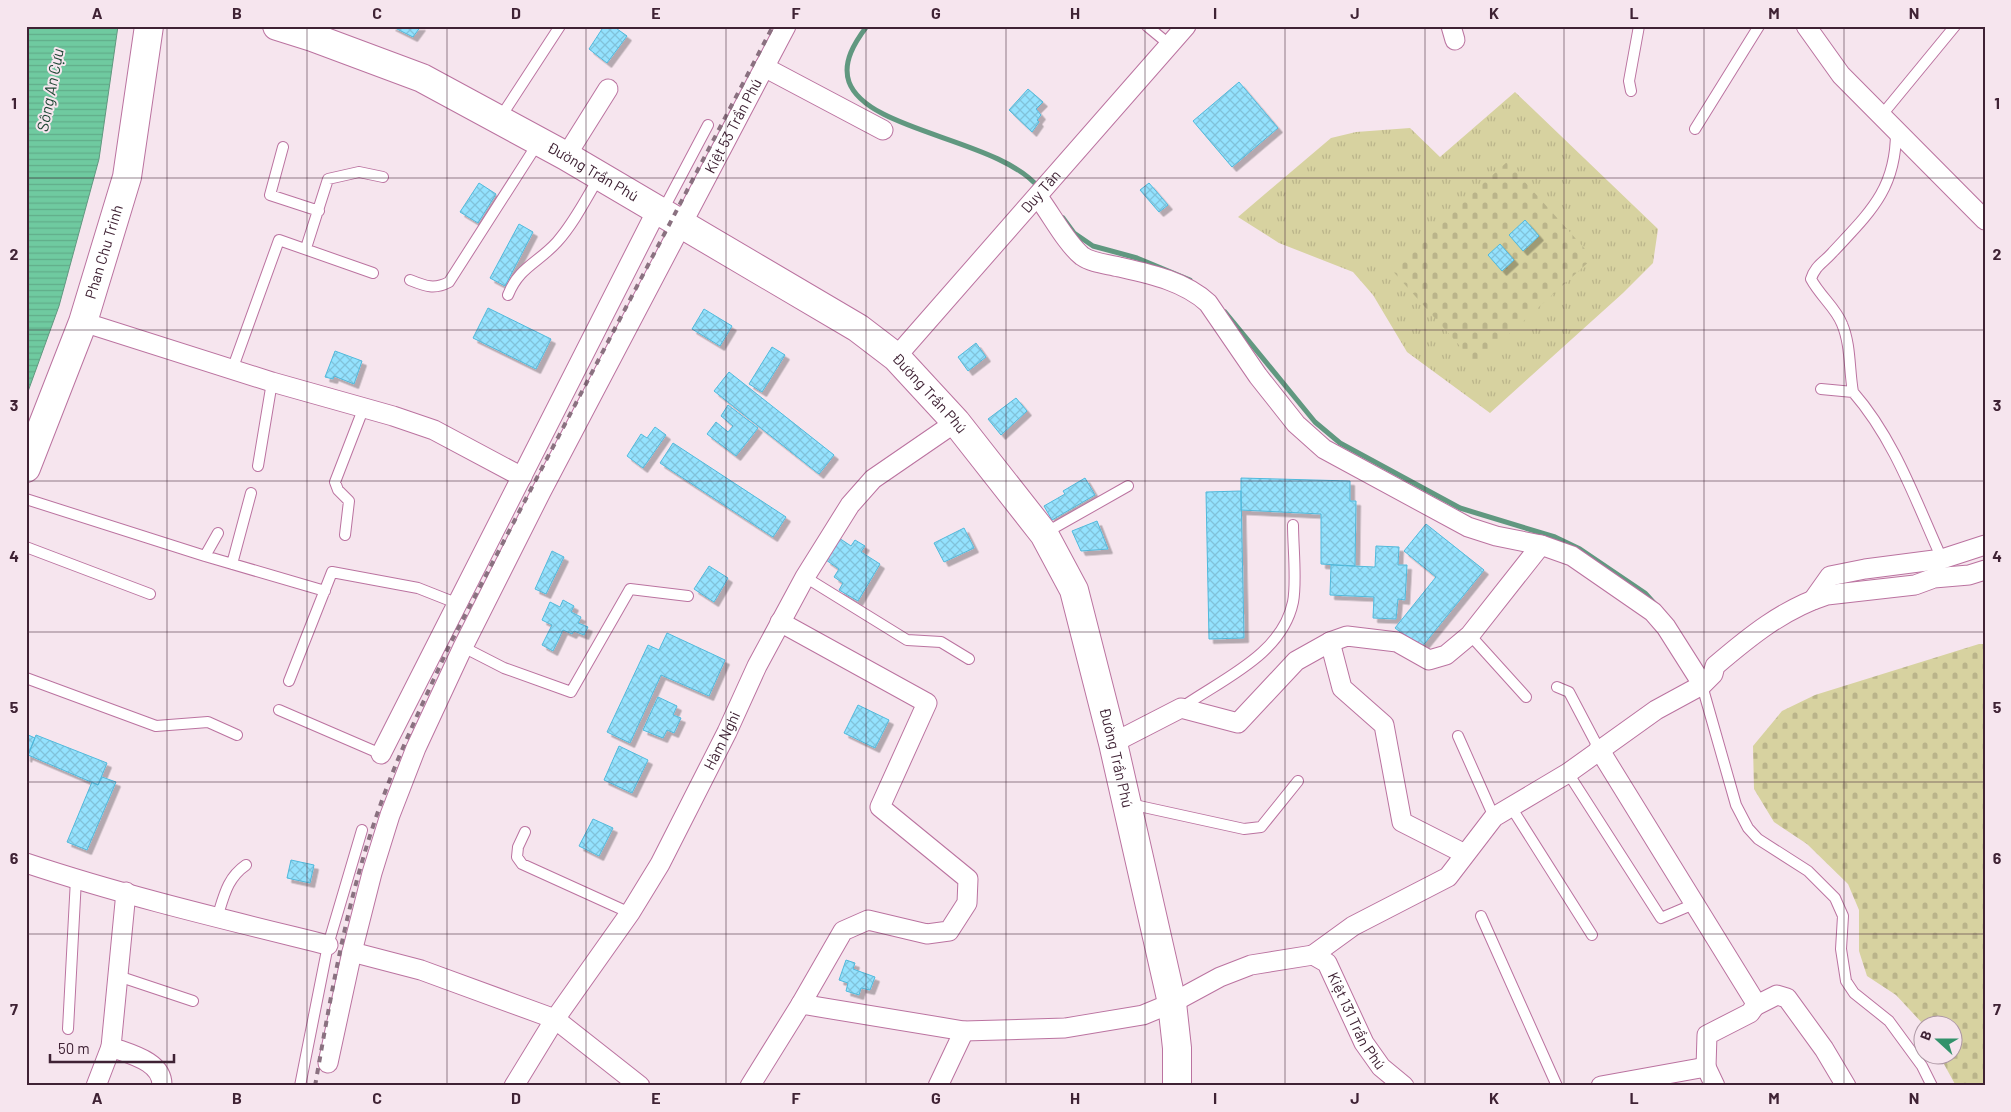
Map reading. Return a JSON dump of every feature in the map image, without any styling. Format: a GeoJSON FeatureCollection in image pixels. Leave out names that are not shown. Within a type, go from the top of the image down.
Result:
{"type":"FeatureCollection","features":[{"type":"Feature","properties":{"kind":"street","name":"Phan Chu Trinh"},"geometry":{"type":"LineString","coordinates":[[26,468],[82,322],[127,177],[149,26]]}},
{"type":"Feature","properties":{"kind":"street","name":"Đường Trần Phú"},"geometry":{"type":"LineString","coordinates":[[277,26],[313,32],[422,78],[566,156],[858,328],[896,357],[956,422],[1044,534],[1074,590],[1113,743],[1172,1003],[1177,1048],[1177,1086]]}},
{"type":"Feature","properties":{"kind":"street","name":"Kiệt 53 Trần Phú"},"geometry":{"type":"LineString","coordinates":[[667,217],[764,67],[786,26]]}},
{"type":"Feature","properties":{"kind":"street","name":"Duy Tân"},"geometry":{"type":"LineString","coordinates":[[896,357],[1186,26]]}},
{"type":"Feature","properties":{"kind":"street"},"geometry":{"type":"LineString","coordinates":[[1806,26],[1841,75],[1985,220]]}},
{"type":"Feature","properties":{"kind":"street"},"geometry":{"type":"LineString","coordinates":[[764,67],[883,130]]}},
{"type":"Feature","properties":{"kind":"street"},"geometry":{"type":"LineString","coordinates":[[566,156],[608,89]]}},
{"type":"Feature","properties":{"kind":"street"},"geometry":{"type":"LineString","coordinates":[[1041,193],[1082,256],[1095,262],[1150,274],[1191,290],[1202,297],[1296,424],[1324,449],[1468,527],[1496,536],[1541,545],[1572,556],[1653,612],[1666,627],[1703,681]]}},
{"type":"Feature","properties":{"kind":"street"},"geometry":{"type":"LineString","coordinates":[[381,754],[456,603],[522,477],[667,217]]}},
{"type":"Feature","properties":{"kind":"street"},"geometry":{"type":"LineString","coordinates":[[328,1063],[352,952],[390,815],[416,748],[463,647],[545,483],[667,217]]}},
{"type":"Feature","properties":{"kind":"street"},"geometry":{"type":"LineString","coordinates":[[82,322],[232,370],[364,407],[434,430],[522,477]]}},
{"type":"Feature","properties":{"kind":"street","name":"Hàm Nghi"},"geometry":{"type":"LineString","coordinates":[[514,1086],[555,1019],[630,913],[660,864],[696,795],[756,666],[805,577],[850,505],[873,479],[956,422]]}},
{"type":"Feature","properties":{"kind":"street"},"geometry":{"type":"LineString","coordinates":[[1113,743],[1181,708],[1238,722],[1296,661],[1330,642],[1347,636],[1397,642],[1428,660],[1446,655],[1470,635],[1541,545]]}},
{"type":"Feature","properties":{"kind":"street"},"geometry":{"type":"LineString","coordinates":[[1813,600],[1830,576],[1865,569],[1942,559],[1985,545]]}},
{"type":"Feature","properties":{"kind":"street"},"geometry":{"type":"LineString","coordinates":[[801,1004],[964,1031],[1065,1028],[1143,1015],[1172,1003],[1220,976],[1252,965],[1312,955],[1353,926],[1448,877],[1494,817],[1568,773],[1656,710],[1703,681],[1714,672],[1715,666],[1759,629],[1813,600],[1827,595],[1915,585],[1934,578],[1969,575],[1985,570]]}},
{"type":"Feature","properties":{"kind":"street"},"geometry":{"type":"LineString","coordinates":[[750,1086],[801,1004],[842,931],[868,920],[927,934],[949,931],[967,903],[968,879],[880,806],[927,703],[780,622]]}},
{"type":"Feature","properties":{"kind":"street"},"geometry":{"type":"LineString","coordinates":[[1330,642],[1342,688],[1384,725],[1402,822],[1465,854]]}},
{"type":"Feature","properties":{"kind":"street"},"geometry":{"type":"LineString","coordinates":[[1599,749],[1754,1000],[1755,1006]]}},
{"type":"Feature","properties":{"kind":"street"},"geometry":{"type":"LineString","coordinates":[[26,863],[76,879],[217,918],[328,945]]}},
{"type":"Feature","properties":{"kind":"street"},"geometry":{"type":"LineString","coordinates":[[96,1086],[111,1047],[126,892]]}},
{"type":"Feature","properties":{"kind":"street"},"geometry":{"type":"LineString","coordinates":[[352,952],[421,970],[555,1019],[640,1086]]}},
{"type":"Feature","properties":{"kind":"street","name":"Kiệt 131 Trần Phú"},"geometry":{"type":"LineString","coordinates":[[1312,955],[1327,963],[1364,1043],[1375,1059],[1381,1067],[1404,1086]]}},
{"type":"Feature","properties":{"kind":"street"},"geometry":{"type":"LineString","coordinates":[[1715,1086],[1706,1067],[1707,1035],[1750,1013],[1755,1006],[1777,995],[1787,998],[1824,1049],[1846,1086]]}},
{"type":"Feature","properties":{"kind":"street"},"geometry":{"type":"LineString","coordinates":[[938,1086],[964,1031]]}},
{"type":"Feature","properties":{"kind":"street"},"geometry":{"type":"LineString","coordinates":[[111,1047],[152,1063],[162,1082],[162,1086]]}},
{"type":"Feature","properties":{"kind":"street"},"geometry":{"type":"LineString","coordinates":[[1601,1086],[1706,1067]]}},
{"type":"Feature","properties":{"kind":"lane"},"geometry":{"type":"LineString","coordinates":[[500,119],[560,26]]}},
{"type":"Feature","properties":{"kind":"lane"},"geometry":{"type":"LineString","coordinates":[[1147,26],[1170,45]]}},
{"type":"Feature","properties":{"kind":"lane"},"geometry":{"type":"LineString","coordinates":[[1630,91],[1629,81],[1639,26]]}},
{"type":"Feature","properties":{"kind":"lane"},"geometry":{"type":"LineString","coordinates":[[1695,129],[1759,26]]}},
{"type":"Feature","properties":{"kind":"lane"},"geometry":{"type":"LineString","coordinates":[[1881,116],[1955,26]]}},
{"type":"Feature","properties":{"kind":"lane"},"geometry":{"type":"LineString","coordinates":[[667,217],[708,126]]}},
{"type":"Feature","properties":{"kind":"lane"},"geometry":{"type":"LineString","coordinates":[[1896,130],[1896,152],[1887,187],[1873,208],[1830,255],[1817,266],[1812,279],[1820,295],[1842,322],[1849,350],[1853,392],[1871,413],[1889,442],[1942,559]]}},
{"type":"Feature","properties":{"kind":"lane"},"geometry":{"type":"LineString","coordinates":[[410,280],[426,287],[439,287],[449,282],[540,141]]}},
{"type":"Feature","properties":{"kind":"lane"},"geometry":{"type":"LineString","coordinates":[[284,147],[270,195],[318,211]]}},
{"type":"Feature","properties":{"kind":"lane"},"geometry":{"type":"LineString","coordinates":[[306,248],[328,179],[360,172],[383,177]]}},
{"type":"Feature","properties":{"kind":"lane"},"geometry":{"type":"LineString","coordinates":[[508,295],[520,272],[544,256],[559,240],[600,176]]}},
{"type":"Feature","properties":{"kind":"lane"},"geometry":{"type":"LineString","coordinates":[[232,370],[279,240],[373,273]]}},
{"type":"Feature","properties":{"kind":"lane"},"geometry":{"type":"LineString","coordinates":[[258,466],[272,382]]}},
{"type":"Feature","properties":{"kind":"lane"},"geometry":{"type":"LineString","coordinates":[[1821,389],[1853,392]]}},
{"type":"Feature","properties":{"kind":"lane"},"geometry":{"type":"LineString","coordinates":[[345,535],[349,501],[338,490],[334,482],[364,407]]}},
{"type":"Feature","properties":{"kind":"lane"},"geometry":{"type":"LineString","coordinates":[[1044,534],[1128,486]]}},
{"type":"Feature","properties":{"kind":"lane"},"geometry":{"type":"LineString","coordinates":[[232,564],[251,493]]}},
{"type":"Feature","properties":{"kind":"lane"},"geometry":{"type":"LineString","coordinates":[[26,499],[204,556],[325,591]]}},
{"type":"Feature","properties":{"kind":"lane"},"geometry":{"type":"LineString","coordinates":[[1181,708],[1242,669],[1281,633],[1293,601],[1293,525]]}},
{"type":"Feature","properties":{"kind":"lane"},"geometry":{"type":"LineString","coordinates":[[204,556],[208,554],[218,533]]}},
{"type":"Feature","properties":{"kind":"lane"},"geometry":{"type":"LineString","coordinates":[[26,547],[150,594]]}},
{"type":"Feature","properties":{"kind":"lane"},"geometry":{"type":"LineString","coordinates":[[289,681],[332,572],[418,588],[456,603]]}},
{"type":"Feature","properties":{"kind":"lane"},"geometry":{"type":"LineString","coordinates":[[805,577],[907,640],[941,642],[970,659]]}},
{"type":"Feature","properties":{"kind":"lane"},"geometry":{"type":"LineString","coordinates":[[463,647],[504,668],[571,692],[630,589],[688,596]]}},
{"type":"Feature","properties":{"kind":"lane"},"geometry":{"type":"LineString","coordinates":[[1470,635],[1526,697]]}},
{"type":"Feature","properties":{"kind":"lane"},"geometry":{"type":"LineString","coordinates":[[26,678],[156,726],[208,722],[237,735]]}},
{"type":"Feature","properties":{"kind":"lane"},"geometry":{"type":"LineString","coordinates":[[1703,681],[1736,805],[1741,815],[1758,839],[1808,872],[1835,898],[1842,916],[1841,949],[1846,981],[1854,993],[1889,1020],[1922,1066],[1932,1086]]}},
{"type":"Feature","properties":{"kind":"lane"},"geometry":{"type":"LineString","coordinates":[[1558,687],[1569,692],[1599,749]]}},
{"type":"Feature","properties":{"kind":"lane"},"geometry":{"type":"LineString","coordinates":[[279,710],[381,754]]}},
{"type":"Feature","properties":{"kind":"lane"},"geometry":{"type":"LineString","coordinates":[[1458,736],[1494,817]]}},
{"type":"Feature","properties":{"kind":"lane"},"geometry":{"type":"LineString","coordinates":[[1568,773],[1662,918],[1694,904]]}},
{"type":"Feature","properties":{"kind":"lane"},"geometry":{"type":"LineString","coordinates":[[1126,803],[1244,829],[1261,826],[1298,781]]}},
{"type":"Feature","properties":{"kind":"lane"},"geometry":{"type":"LineString","coordinates":[[1511,806],[1592,936]]}},
{"type":"Feature","properties":{"kind":"lane"},"geometry":{"type":"LineString","coordinates":[[300,1086],[328,945],[362,830]]}},
{"type":"Feature","properties":{"kind":"lane"},"geometry":{"type":"LineString","coordinates":[[525,832],[518,847],[517,857],[522,864],[630,913]]}},
{"type":"Feature","properties":{"kind":"lane"},"geometry":{"type":"LineString","coordinates":[[217,918],[228,884],[235,873],[246,865]]}},
{"type":"Feature","properties":{"kind":"lane"},"geometry":{"type":"LineString","coordinates":[[68,1029],[76,879]]}},
{"type":"Feature","properties":{"kind":"lane"},"geometry":{"type":"LineString","coordinates":[[1481,916],[1557,1086]]}},
{"type":"Feature","properties":{"kind":"lane"},"geometry":{"type":"LineString","coordinates":[[118,976],[193,1001]]}},
{"type":"Feature","properties":{"kind":"green space"},"geometry":{"type":"Polygon","coordinates":[[[1515,92],[1658,229],[1653,263],[1623,293],[1490,413],[1407,352],[1373,295],[1353,272],[1279,243],[1238,217],[1331,138],[1356,132],[1410,128],[1440,157],[1515,92]]]}},
{"type":"Feature","properties":{"kind":"green space"},"geometry":{"type":"Polygon","coordinates":[[[1507,162],[1593,258],[1476,364],[1390,268],[1507,162]]]}},
{"type":"Feature","properties":{"kind":"green space"},"geometry":{"type":"Polygon","coordinates":[[[1979,644],[1985,644],[1985,1086],[1956,1086],[1944,1064],[1964,1064],[1964,1014],[1914,1014],[1896,995],[1867,976],[1859,951],[1859,910],[1848,884],[1807,844],[1774,822],[1754,789],[1753,746],[1782,711],[1815,695],[1979,644]]]}},
{"type":"Feature","properties":{"kind":"water","name":"Sông An Cựu"},"geometry":{"type":"Polygon","coordinates":[[[27,26],[118,26],[99,159],[59,306],[26,397],[27,26]]]}},
{"type":"Feature","properties":{"kind":"building"},"geometry":{"type":"Polygon","coordinates":[[[391,26],[421,26],[413,37],[391,26]]]}},
{"type":"Feature","properties":{"kind":"building"},"geometry":{"type":"Polygon","coordinates":[[[604,26],[613,26],[627,36],[607,63],[589,49],[604,26]]]}},
{"type":"Feature","properties":{"kind":"building"},"geometry":{"type":"Polygon","coordinates":[[[1239,82],[1278,128],[1232,167],[1193,121],[1239,82]]]}},
{"type":"Feature","properties":{"kind":"building"},"geometry":{"type":"Polygon","coordinates":[[[1028,89],[1043,102],[1036,109],[1041,115],[1037,120],[1039,122],[1032,132],[1009,110],[1028,89]]]}},
{"type":"Feature","properties":{"kind":"building"},"geometry":{"type":"Polygon","coordinates":[[[479,183],[496,194],[478,223],[460,212],[479,183]]]}},
{"type":"Feature","properties":{"kind":"building"},"geometry":{"type":"Polygon","coordinates":[[[1149,183],[1168,205],[1159,212],[1140,190],[1149,183]]]}},
{"type":"Feature","properties":{"kind":"building"},"geometry":{"type":"Polygon","coordinates":[[[1525,220],[1539,236],[1523,251],[1509,235],[1525,220]]]}},
{"type":"Feature","properties":{"kind":"building"},"geometry":{"type":"Polygon","coordinates":[[[519,224],[533,232],[505,286],[490,278],[519,224]]]}},
{"type":"Feature","properties":{"kind":"building"},"geometry":{"type":"Polygon","coordinates":[[[1500,244],[1514,260],[1502,271],[1488,255],[1500,244]]]}},
{"type":"Feature","properties":{"kind":"building"},"geometry":{"type":"Polygon","coordinates":[[[488,308],[551,339],[536,369],[473,338],[488,308]]]}},
{"type":"Feature","properties":{"kind":"building"},"geometry":{"type":"Polygon","coordinates":[[[704,309],[732,326],[720,346],[692,329],[704,309]]]}},
{"type":"Feature","properties":{"kind":"building"},"geometry":{"type":"Polygon","coordinates":[[[976,343],[986,357],[968,371],[958,357],[976,343]]]}},
{"type":"Feature","properties":{"kind":"building"},"geometry":{"type":"Polygon","coordinates":[[[772,347],[785,355],[762,392],[749,384],[772,347]]]}},
{"type":"Feature","properties":{"kind":"building"},"geometry":{"type":"Polygon","coordinates":[[[335,351],[362,361],[354,384],[334,376],[333,379],[325,377],[335,351]]]}},
{"type":"Feature","properties":{"kind":"building"},"geometry":{"type":"Polygon","coordinates":[[[729,372],[834,455],[819,474],[714,391],[729,372]]]}},
{"type":"Feature","properties":{"kind":"building"},"geometry":{"type":"Polygon","coordinates":[[[1016,398],[1027,411],[1001,435],[988,419],[1016,398]]]}},
{"type":"Feature","properties":{"kind":"building"},"geometry":{"type":"Polygon","coordinates":[[[728,405],[758,428],[736,456],[707,434],[716,422],[728,432],[733,426],[721,416],[728,405]]]}},
{"type":"Feature","properties":{"kind":"building"},"geometry":{"type":"Polygon","coordinates":[[[655,427],[666,435],[643,468],[627,456],[641,434],[647,438],[655,427]]]}},
{"type":"Feature","properties":{"kind":"building"},"geometry":{"type":"Polygon","coordinates":[[[673,443],[786,517],[773,537],[660,463],[673,443]]]}},
{"type":"Feature","properties":{"kind":"building"},"geometry":{"type":"Polygon","coordinates":[[[1085,478],[1095,495],[1052,520],[1044,506],[1065,494],[1063,491],[1085,478]]]}},
{"type":"Feature","properties":{"kind":"building"},"geometry":{"type":"Polygon","coordinates":[[[1241,478],[1350,481],[1350,501],[1356,501],[1355,566],[1321,564],[1321,514],[1241,510],[1241,478]]]}},
{"type":"Feature","properties":{"kind":"building"},"geometry":{"type":"Polygon","coordinates":[[[1241,491],[1244,638],[1209,639],[1206,492],[1241,491]]]}},
{"type":"Feature","properties":{"kind":"building"},"geometry":{"type":"Polygon","coordinates":[[[1097,521],[1108,549],[1081,551],[1072,531],[1097,521]]]}},
{"type":"Feature","properties":{"kind":"building"},"geometry":{"type":"Polygon","coordinates":[[[1426,524],[1484,570],[1421,648],[1395,628],[1436,577],[1404,551],[1426,524]]]}},
{"type":"Feature","properties":{"kind":"building"},"geometry":{"type":"Polygon","coordinates":[[[964,528],[974,548],[944,562],[934,543],[964,528]]]}},
{"type":"Feature","properties":{"kind":"building"},"geometry":{"type":"Polygon","coordinates":[[[839,538],[851,546],[855,540],[865,546],[861,552],[880,564],[858,601],[839,590],[843,583],[834,577],[839,569],[826,560],[839,538]]]}},
{"type":"Feature","properties":{"kind":"building"},"geometry":{"type":"Polygon","coordinates":[[[1376,546],[1399,547],[1398,565],[1407,565],[1405,600],[1398,599],[1396,619],[1373,618],[1374,597],[1330,595],[1331,565],[1375,567],[1376,546]]]}},
{"type":"Feature","properties":{"kind":"building"},"geometry":{"type":"Polygon","coordinates":[[[552,551],[564,557],[546,594],[535,589],[552,551]]]}},
{"type":"Feature","properties":{"kind":"building"},"geometry":{"type":"Polygon","coordinates":[[[709,566],[728,578],[714,602],[694,589],[709,566]]]}},
{"type":"Feature","properties":{"kind":"building"},"geometry":{"type":"Polygon","coordinates":[[[563,600],[574,606],[571,612],[581,617],[578,623],[588,627],[584,635],[574,631],[572,634],[563,630],[553,651],[542,645],[552,625],[542,620],[550,602],[560,607],[563,600]]]}},
{"type":"Feature","properties":{"kind":"building"},"geometry":{"type":"Polygon","coordinates":[[[667,633],[725,660],[709,696],[661,675],[630,743],[607,732],[648,645],[659,650],[667,633]]]}},
{"type":"Feature","properties":{"kind":"building"},"geometry":{"type":"Polygon","coordinates":[[[658,697],[677,706],[673,715],[681,718],[674,733],[667,730],[663,738],[643,730],[658,697]]]}},
{"type":"Feature","properties":{"kind":"building"},"geometry":{"type":"Polygon","coordinates":[[[858,705],[889,720],[875,748],[844,733],[858,705]]]}},
{"type":"Feature","properties":{"kind":"building"},"geometry":{"type":"Polygon","coordinates":[[[26,734],[35,738],[27,758],[26,757],[26,734]]]}},
{"type":"Feature","properties":{"kind":"building"},"geometry":{"type":"Polygon","coordinates":[[[36,735],[107,763],[98,785],[28,755],[36,735]]]}},
{"type":"Feature","properties":{"kind":"building"},"geometry":{"type":"Polygon","coordinates":[[[619,746],[648,760],[632,793],[604,780],[619,746]]]}},
{"type":"Feature","properties":{"kind":"building"},"geometry":{"type":"Polygon","coordinates":[[[102,777],[116,782],[87,850],[67,842],[92,782],[98,785],[102,777]]]}},
{"type":"Feature","properties":{"kind":"building"},"geometry":{"type":"Polygon","coordinates":[[[593,819],[613,828],[599,856],[579,846],[593,819]]]}},
{"type":"Feature","properties":{"kind":"building"},"geometry":{"type":"Polygon","coordinates":[[[291,860],[314,865],[310,883],[287,878],[291,860]]]}},
{"type":"Feature","properties":{"kind":"building"},"geometry":{"type":"Polygon","coordinates":[[[846,960],[855,963],[853,969],[875,977],[870,990],[861,988],[859,995],[846,991],[848,983],[839,980],[846,960]]]}},
{"type":"Feature","properties":{"kind":"waterway"},"geometry":{"type":"LineString","coordinates":[[867,26],[854,45],[847,67],[849,82],[861,99],[881,113],[907,125],[995,158],[1020,171],[1039,188]]}},
{"type":"Feature","properties":{"kind":"waterway"},"geometry":{"type":"LineString","coordinates":[[1063,218],[1074,233],[1093,246],[1137,258],[1190,280]]}},
{"type":"Feature","properties":{"kind":"waterway"},"geometry":{"type":"LineString","coordinates":[[1225,312],[1315,422],[1340,443],[1460,508],[1555,537],[1580,549],[1645,593],[1655,604]]}},
{"type":"Feature","properties":{"kind":"railway"},"geometry":{"type":"LineString","coordinates":[[315,1086],[342,944],[358,875],[387,786],[404,746],[449,646],[773,26]]}}]}
